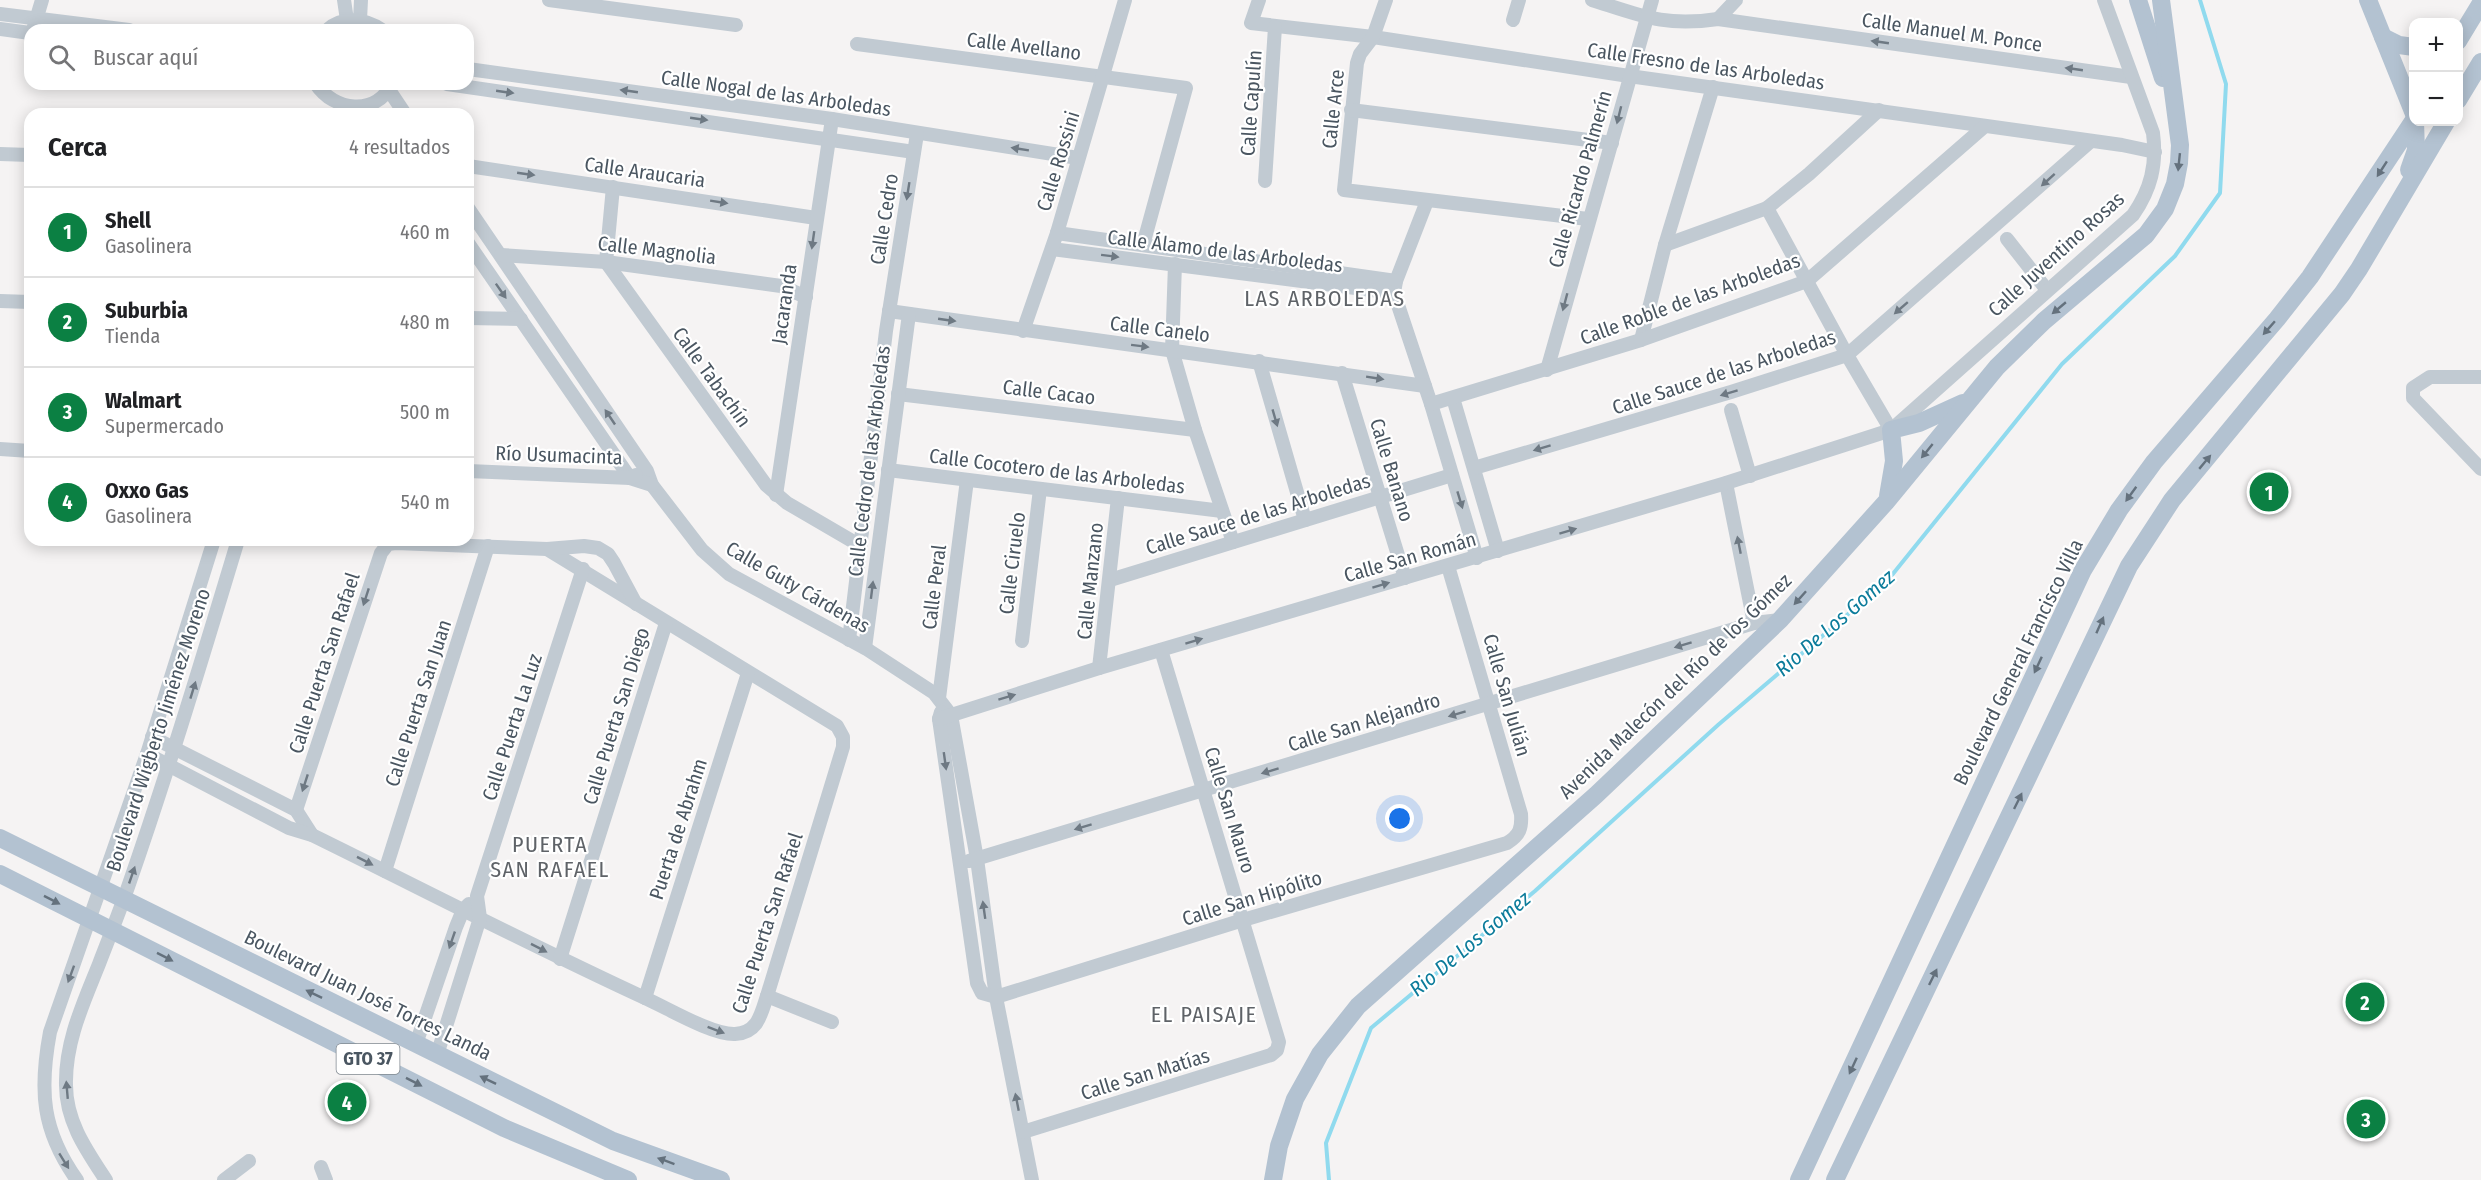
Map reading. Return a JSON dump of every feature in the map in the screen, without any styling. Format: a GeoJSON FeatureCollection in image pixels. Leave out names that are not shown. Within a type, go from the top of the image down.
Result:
{"type":"FeatureCollection","features":[{"type":"Feature","properties":{"kind":"main road"},"geometry":{"type":"LineString","coordinates":[[2124,0],[2140,7],[2177,122]]}},
{"type":"Feature","properties":{"kind":"main road","name":"Avenida Malecón del Río de los Gómez"},"geometry":{"type":"LineString","coordinates":[[1273,1180],[1286,1122],[1296,1099],[1320,1054],[1358,1006],[1596,795],[1780,620],[1886,502],[1967,401],[2044,321],[2146,235],[2165,209],[2180,163],[2177,122],[2160,0]]}},
{"type":"Feature","properties":{"kind":"main road"},"geometry":{"type":"LineString","coordinates":[[2368,0],[2409,102]]}},
{"type":"Feature","properties":{"kind":"main road"},"geometry":{"type":"LineString","coordinates":[[2464,26],[2481,3],[2474,0]]}},
{"type":"Feature","properties":{"kind":"main road"},"geometry":{"type":"LineString","coordinates":[[2383,37],[2399,45],[2409,46]]}},
{"type":"Feature","properties":{"kind":"main road"},"geometry":{"type":"LineString","coordinates":[[2463,92],[2481,62]]}},
{"type":"Feature","properties":{"kind":"main road","name":"Boulevard General Francisco Villa"},"geometry":{"type":"LineString","coordinates":[[1799,1179],[2083,570],[2120,510],[2154,462],[2277,319],[2310,277],[2411,126]]}},
{"type":"Feature","properties":{"kind":"main road"},"geometry":{"type":"LineString","coordinates":[[2378,237],[2396,201],[2416,150],[2414,126]]}},
{"type":"Feature","properties":{"kind":"main road"},"geometry":{"type":"LineString","coordinates":[[1839,1176],[2129,566],[2172,500],[2342,294],[2444,126]]}},
{"type":"Feature","properties":{"kind":"main road"},"geometry":{"type":"LineString","coordinates":[[1886,502],[1893,476],[1894,447],[1891,430],[1926,421],[1967,401]]}},
{"type":"Feature","properties":{"kind":"main road","name":"Boulevard Juan José Torres Landa"},"geometry":{"type":"LineString","coordinates":[[0,838],[613,1141],[721,1180]]}},
{"type":"Feature","properties":{"kind":"main road","name":"GTO 37"},"geometry":{"type":"LineString","coordinates":[[0,874],[596,1175],[628,1180]]}},
{"type":"Feature","properties":{"kind":"street"},"geometry":{"type":"LineString","coordinates":[[34,24],[42,0]]}},
{"type":"Feature","properties":{"kind":"street"},"geometry":{"type":"LineString","coordinates":[[345,0],[353,20]]}},
{"type":"Feature","properties":{"kind":"street"},"geometry":{"type":"LineString","coordinates":[[353,20],[361,0]]}},
{"type":"Feature","properties":{"kind":"street"},"geometry":{"type":"LineString","coordinates":[[549,0],[736,25]]}},
{"type":"Feature","properties":{"kind":"street","name":"Calle Rossini"},"geometry":{"type":"LineString","coordinates":[[1023,331],[1052,249],[1104,76],[1122,0]]}},
{"type":"Feature","properties":{"kind":"street","name":"Calle Fresno de las Arboledas"},"geometry":{"type":"LineString","coordinates":[[1259,0],[1251,23],[1373,37],[2155,152]]}},
{"type":"Feature","properties":{"kind":"street","name":"Calle Arce"},"geometry":{"type":"LineString","coordinates":[[1386,0],[1373,37],[1360,54],[1357,63],[1344,190],[1427,201]]}},
{"type":"Feature","properties":{"kind":"street"},"geometry":{"type":"LineString","coordinates":[[1513,20],[1519,0]]}},
{"type":"Feature","properties":{"kind":"street","name":"Calle Manuel M. Ponce"},"geometry":{"type":"LineString","coordinates":[[1592,0],[1646,18],[1678,23],[1718,19],[2132,77]]}},
{"type":"Feature","properties":{"kind":"street","name":"Calle Ricardo Palmerín"},"geometry":{"type":"LineString","coordinates":[[1547,370],[1652,0]]}},
{"type":"Feature","properties":{"kind":"street"},"geometry":{"type":"LineString","coordinates":[[1718,19],[1736,0]]}},
{"type":"Feature","properties":{"kind":"street","name":"Calle Juventino Rosas"},"geometry":{"type":"LineString","coordinates":[[1891,430],[2133,215],[2145,197],[2153,176],[2155,152],[2153,133],[2104,0]]}},
{"type":"Feature","properties":{"kind":"street"},"geometry":{"type":"LineString","coordinates":[[0,14],[25,24]]}},
{"type":"Feature","properties":{"kind":"street"},"geometry":{"type":"LineString","coordinates":[[343,24],[353,20],[365,24]]}},
{"type":"Feature","properties":{"kind":"street","name":"Calle Capulín"},"geometry":{"type":"LineString","coordinates":[[1265,181],[1275,27]]}},
{"type":"Feature","properties":{"kind":"street"},"geometry":{"type":"LineString","coordinates":[[0,29],[24,28]]}},
{"type":"Feature","properties":{"kind":"street","name":"Calle Avellano"},"geometry":{"type":"LineString","coordinates":[[857,44],[1186,88],[1143,245]]}},
{"type":"Feature","properties":{"kind":"street","name":"Calle Nogal de las Arboledas"},"geometry":{"type":"LineString","coordinates":[[474,70],[832,119],[1078,158]]}},
{"type":"Feature","properties":{"kind":"street"},"geometry":{"type":"LineString","coordinates":[[1641,340],[1665,244],[1713,87]]}},
{"type":"Feature","properties":{"kind":"street","name":"Calle Nogal de las Arboledas"},"geometry":{"type":"LineString","coordinates":[[474,88],[914,152]]}},
{"type":"Feature","properties":{"kind":"street"},"geometry":{"type":"LineString","coordinates":[[320,90],[331,108]]}},
{"type":"Feature","properties":{"kind":"street"},"geometry":{"type":"LineString","coordinates":[[375,108],[389,90]]}},
{"type":"Feature","properties":{"kind":"street"},"geometry":{"type":"LineString","coordinates":[[393,90],[402,108]]}},
{"type":"Feature","properties":{"kind":"street"},"geometry":{"type":"LineString","coordinates":[[1351,110],[1612,143]]}},
{"type":"Feature","properties":{"kind":"street"},"geometry":{"type":"LineString","coordinates":[[1665,244],[1767,208],[1809,174],[1879,110]]}},
{"type":"Feature","properties":{"kind":"street","name":"Jacaranda"},"geometry":{"type":"LineString","coordinates":[[776,495],[832,119]]}},
{"type":"Feature","properties":{"kind":"street","name":"Calle Roble de las Arboledas"},"geometry":{"type":"LineString","coordinates":[[1431,404],[1641,340],[1808,281],[1985,126]]}},
{"type":"Feature","properties":{"kind":"street","name":"Calle Cedro"},"geometry":{"type":"LineString","coordinates":[[889,311],[917,134]]}},
{"type":"Feature","properties":{"kind":"street","name":"Calle Sauce de las Arboledas"},"geometry":{"type":"LineString","coordinates":[[1474,468],[1847,355],[2091,141]]}},
{"type":"Feature","properties":{"kind":"street"},"geometry":{"type":"LineString","coordinates":[[0,154],[24,155]]}},
{"type":"Feature","properties":{"kind":"street","name":"Calle Araucaria"},"geometry":{"type":"LineString","coordinates":[[474,167],[816,218]]}},
{"type":"Feature","properties":{"kind":"street"},"geometry":{"type":"LineString","coordinates":[[606,262],[613,187]]}},
{"type":"Feature","properties":{"kind":"street"},"geometry":{"type":"LineString","coordinates":[[1477,558],[1395,287],[1427,201],[1588,219]]}},
{"type":"Feature","properties":{"kind":"street"},"geometry":{"type":"LineString","coordinates":[[1767,208],[1847,355],[1891,430]]}},
{"type":"Feature","properties":{"kind":"street","name":"Calle Guty Cárdenas"},"geometry":{"type":"LineString","coordinates":[[474,217],[646,471],[652,485],[715,563],[729,574],[865,648],[943,709]]}},
{"type":"Feature","properties":{"kind":"street","name":"Calle Álamo de las Arboledas"},"geometry":{"type":"LineString","coordinates":[[1057,233],[1395,287]]}},
{"type":"Feature","properties":{"kind":"street"},"geometry":{"type":"LineString","coordinates":[[2007,239],[2047,290]]}},
{"type":"Feature","properties":{"kind":"street","name":"Calle Álamo de las Arboledas"},"geometry":{"type":"LineString","coordinates":[[1052,249],[1395,287]]}},
{"type":"Feature","properties":{"kind":"street"},"geometry":{"type":"LineString","coordinates":[[474,252],[630,478],[652,485]]}},
{"type":"Feature","properties":{"kind":"street","name":"Calle Magnolia"},"geometry":{"type":"LineString","coordinates":[[501,255],[606,262],[781,286],[806,297]]}},
{"type":"Feature","properties":{"kind":"street","name":"Calle Tabachín"},"geometry":{"type":"LineString","coordinates":[[606,262],[766,485],[776,495],[859,546]]}},
{"type":"Feature","properties":{"kind":"street"},"geometry":{"type":"LineString","coordinates":[[1174,264],[1172,350],[1195,430],[1233,542]]}},
{"type":"Feature","properties":{"kind":"street"},"geometry":{"type":"LineString","coordinates":[[0,301],[24,302]]}},
{"type":"Feature","properties":{"kind":"street","name":"Calle Canelo"},"geometry":{"type":"LineString","coordinates":[[889,311],[1425,386]]}},
{"type":"Feature","properties":{"kind":"street","name":"Calle Cedro de las Arboledas"},"geometry":{"type":"LineString","coordinates":[[849,640],[889,311]]}},
{"type":"Feature","properties":{"kind":"street","name":"Calle Cedro de las Arboledas"},"geometry":{"type":"LineString","coordinates":[[865,648],[909,314]]}},
{"type":"Feature","properties":{"kind":"street"},"geometry":{"type":"LineString","coordinates":[[474,318],[521,319]]}},
{"type":"Feature","properties":{"kind":"street"},"geometry":{"type":"LineString","coordinates":[[1259,362],[1305,520]]}},
{"type":"Feature","properties":{"kind":"street","name":"Calle Banano"},"geometry":{"type":"LineString","coordinates":[[1342,373],[1405,578]]}},
{"type":"Feature","properties":{"kind":"street"},"geometry":{"type":"LineString","coordinates":[[2481,377],[2430,377],[2413,388],[2413,398],[2481,469]]}},
{"type":"Feature","properties":{"kind":"street","name":"Calle Cacao"},"geometry":{"type":"LineString","coordinates":[[898,394],[1195,430]]}},
{"type":"Feature","properties":{"kind":"street"},"geometry":{"type":"LineString","coordinates":[[1453,398],[1498,551]]}},
{"type":"Feature","properties":{"kind":"street"},"geometry":{"type":"LineString","coordinates":[[1731,410],[1750,476]]}},
{"type":"Feature","properties":{"kind":"street","name":"Calle San Román"},"geometry":{"type":"LineString","coordinates":[[943,709],[1099,668],[1477,558],[1750,476],[1891,430]]}},
{"type":"Feature","properties":{"kind":"street"},"geometry":{"type":"LineString","coordinates":[[0,449],[24,451]]}},
{"type":"Feature","properties":{"kind":"street","name":"Calle Cocotero de las Arboledas"},"geometry":{"type":"LineString","coordinates":[[888,470],[1222,511]]}},
{"type":"Feature","properties":{"kind":"street","name":"Río Usumacinta"},"geometry":{"type":"LineString","coordinates":[[474,471],[630,478],[646,471]]}},
{"type":"Feature","properties":{"kind":"street","name":"Calle Sauce de las Arboledas"},"geometry":{"type":"LineString","coordinates":[[1110,580],[1452,475]]}},
{"type":"Feature","properties":{"kind":"street","name":"Calle Peral"},"geometry":{"type":"LineString","coordinates":[[943,709],[967,480]]}},
{"type":"Feature","properties":{"kind":"street"},"geometry":{"type":"LineString","coordinates":[[1726,483],[1754,623]]}},
{"type":"Feature","properties":{"kind":"street","name":"Calle Ciruelo"},"geometry":{"type":"LineString","coordinates":[[1022,641],[1040,489]]}},
{"type":"Feature","properties":{"kind":"street","name":"Calle Manzano"},"geometry":{"type":"LineString","coordinates":[[1099,668],[1118,498]]}},
{"type":"Feature","properties":{"kind":"street","name":"Boulevard Wigberto Jiménez Moreno"},"geometry":{"type":"LineString","coordinates":[[77,1180],[61,1157],[49,1128],[44,1094],[44,1062],[50,1032],[147,754],[212,546]]}},
{"type":"Feature","properties":{"kind":"street","name":"Boulevard Wigberto Jiménez Moreno"},"geometry":{"type":"LineString","coordinates":[[106,1180],[85,1149],[71,1119],[65,1088],[67,1058],[74,1026],[113,930],[170,766],[236,546]]}},
{"type":"Feature","properties":{"kind":"street","name":"Calle Puerta San Rafael"},"geometry":{"type":"LineString","coordinates":[[296,810],[381,553],[386,546]]}},
{"type":"Feature","properties":{"kind":"street","name":"Calle Puerta San Rafael"},"geometry":{"type":"LineString","coordinates":[[474,546],[547,549],[584,546],[597,548],[608,554],[637,605]]}},
{"type":"Feature","properties":{"kind":"street","name":"Calle Puerta San Juan"},"geometry":{"type":"LineString","coordinates":[[385,871],[488,546]]}},
{"type":"Feature","properties":{"kind":"street","name":"Calle Puerta San Rafael"},"geometry":{"type":"LineString","coordinates":[[147,754],[289,828],[312,835],[560,959],[723,1033],[747,1032],[758,1023],[767,996],[843,747],[843,737],[837,726],[547,549]]}},
{"type":"Feature","properties":{"kind":"street","name":"Calle San Julián"},"geometry":{"type":"LineString","coordinates":[[1448,566],[1521,814],[1522,826],[1518,836]]}},
{"type":"Feature","properties":{"kind":"street","name":"Calle Puerta La Luz"},"geometry":{"type":"LineString","coordinates":[[437,1055],[480,918],[477,896],[583,569]]}},
{"type":"Feature","properties":{"kind":"street","name":"Calle San Alejandro"},"geometry":{"type":"LineString","coordinates":[[960,864],[1754,623],[1780,620]]}},
{"type":"Feature","properties":{"kind":"street","name":"Calle Puerta San Diego"},"geometry":{"type":"LineString","coordinates":[[560,959],[666,623]]}},
{"type":"Feature","properties":{"kind":"street","name":"Calle San Mauro"},"geometry":{"type":"LineString","coordinates":[[1161,650],[1279,1042],[1277,1050]]}},
{"type":"Feature","properties":{"kind":"street","name":"Puerta de Abrahm"},"geometry":{"type":"LineString","coordinates":[[645,998],[748,672]]}},
{"type":"Feature","properties":{"kind":"street"},"geometry":{"type":"LineString","coordinates":[[943,709],[977,859],[996,997],[1032,1180]]}},
{"type":"Feature","properties":{"kind":"street"},"geometry":{"type":"LineString","coordinates":[[943,709],[976,983],[982,993],[996,997]]}},
{"type":"Feature","properties":{"kind":"street"},"geometry":{"type":"LineString","coordinates":[[152,737],[296,810],[312,835]]}},
{"type":"Feature","properties":{"kind":"street"},"geometry":{"type":"LineString","coordinates":[[215,790],[221,772]]}},
{"type":"Feature","properties":{"kind":"street","name":"Calle San Hipólito"},"geometry":{"type":"LineString","coordinates":[[996,997],[1243,920],[1508,843],[1518,836]]}},
{"type":"Feature","properties":{"kind":"street","name":"Calle Puerta La Luz"},"geometry":{"type":"LineString","coordinates":[[416,1044],[463,910],[477,896]]}},
{"type":"Feature","properties":{"kind":"street"},"geometry":{"type":"LineString","coordinates":[[767,996],[832,1022]]}},
{"type":"Feature","properties":{"kind":"street","name":"Calle San Matías"},"geometry":{"type":"LineString","coordinates":[[1023,1132],[1271,1055],[1277,1050]]}},
{"type":"Feature","properties":{"kind":"street"},"geometry":{"type":"LineString","coordinates":[[224,1180],[249,1161]]}},
{"type":"Feature","properties":{"kind":"waterway","name":"Rio De Los Gomez"},"geometry":{"type":"LineString","coordinates":[[1329,1180],[1326,1143],[1371,1028],[1535,891],[1718,725],[1888,580],[2062,364],[2175,256],[2220,193],[2226,84],[2200,0]]}},
{"type":"Feature","properties":{"kind":"place","name":"Shell"},"geometry":{"type":"Point","coordinates":[2269,492]}},
{"type":"Feature","properties":{"kind":"place","name":"Suburbia"},"geometry":{"type":"Point","coordinates":[2365,1002]}},
{"type":"Feature","properties":{"kind":"place","name":"Oxxo Gas"},"geometry":{"type":"Point","coordinates":[347,1102]}},
{"type":"Feature","properties":{"kind":"place","name":"Walmart"},"geometry":{"type":"Point","coordinates":[2366,1119]}},
{"type":"Feature","properties":{"kind":"district","name":"LAS ARBOLEDAS"},"geometry":{"type":"Point","coordinates":[1325,298]}},
{"type":"Feature","properties":{"kind":"district","name":"PUERTA SAN RAFAEL"},"geometry":{"type":"Point","coordinates":[550,856]}},
{"type":"Feature","properties":{"kind":"district","name":"EL PAISAJE"},"geometry":{"type":"Point","coordinates":[1204,1014]}}]}
